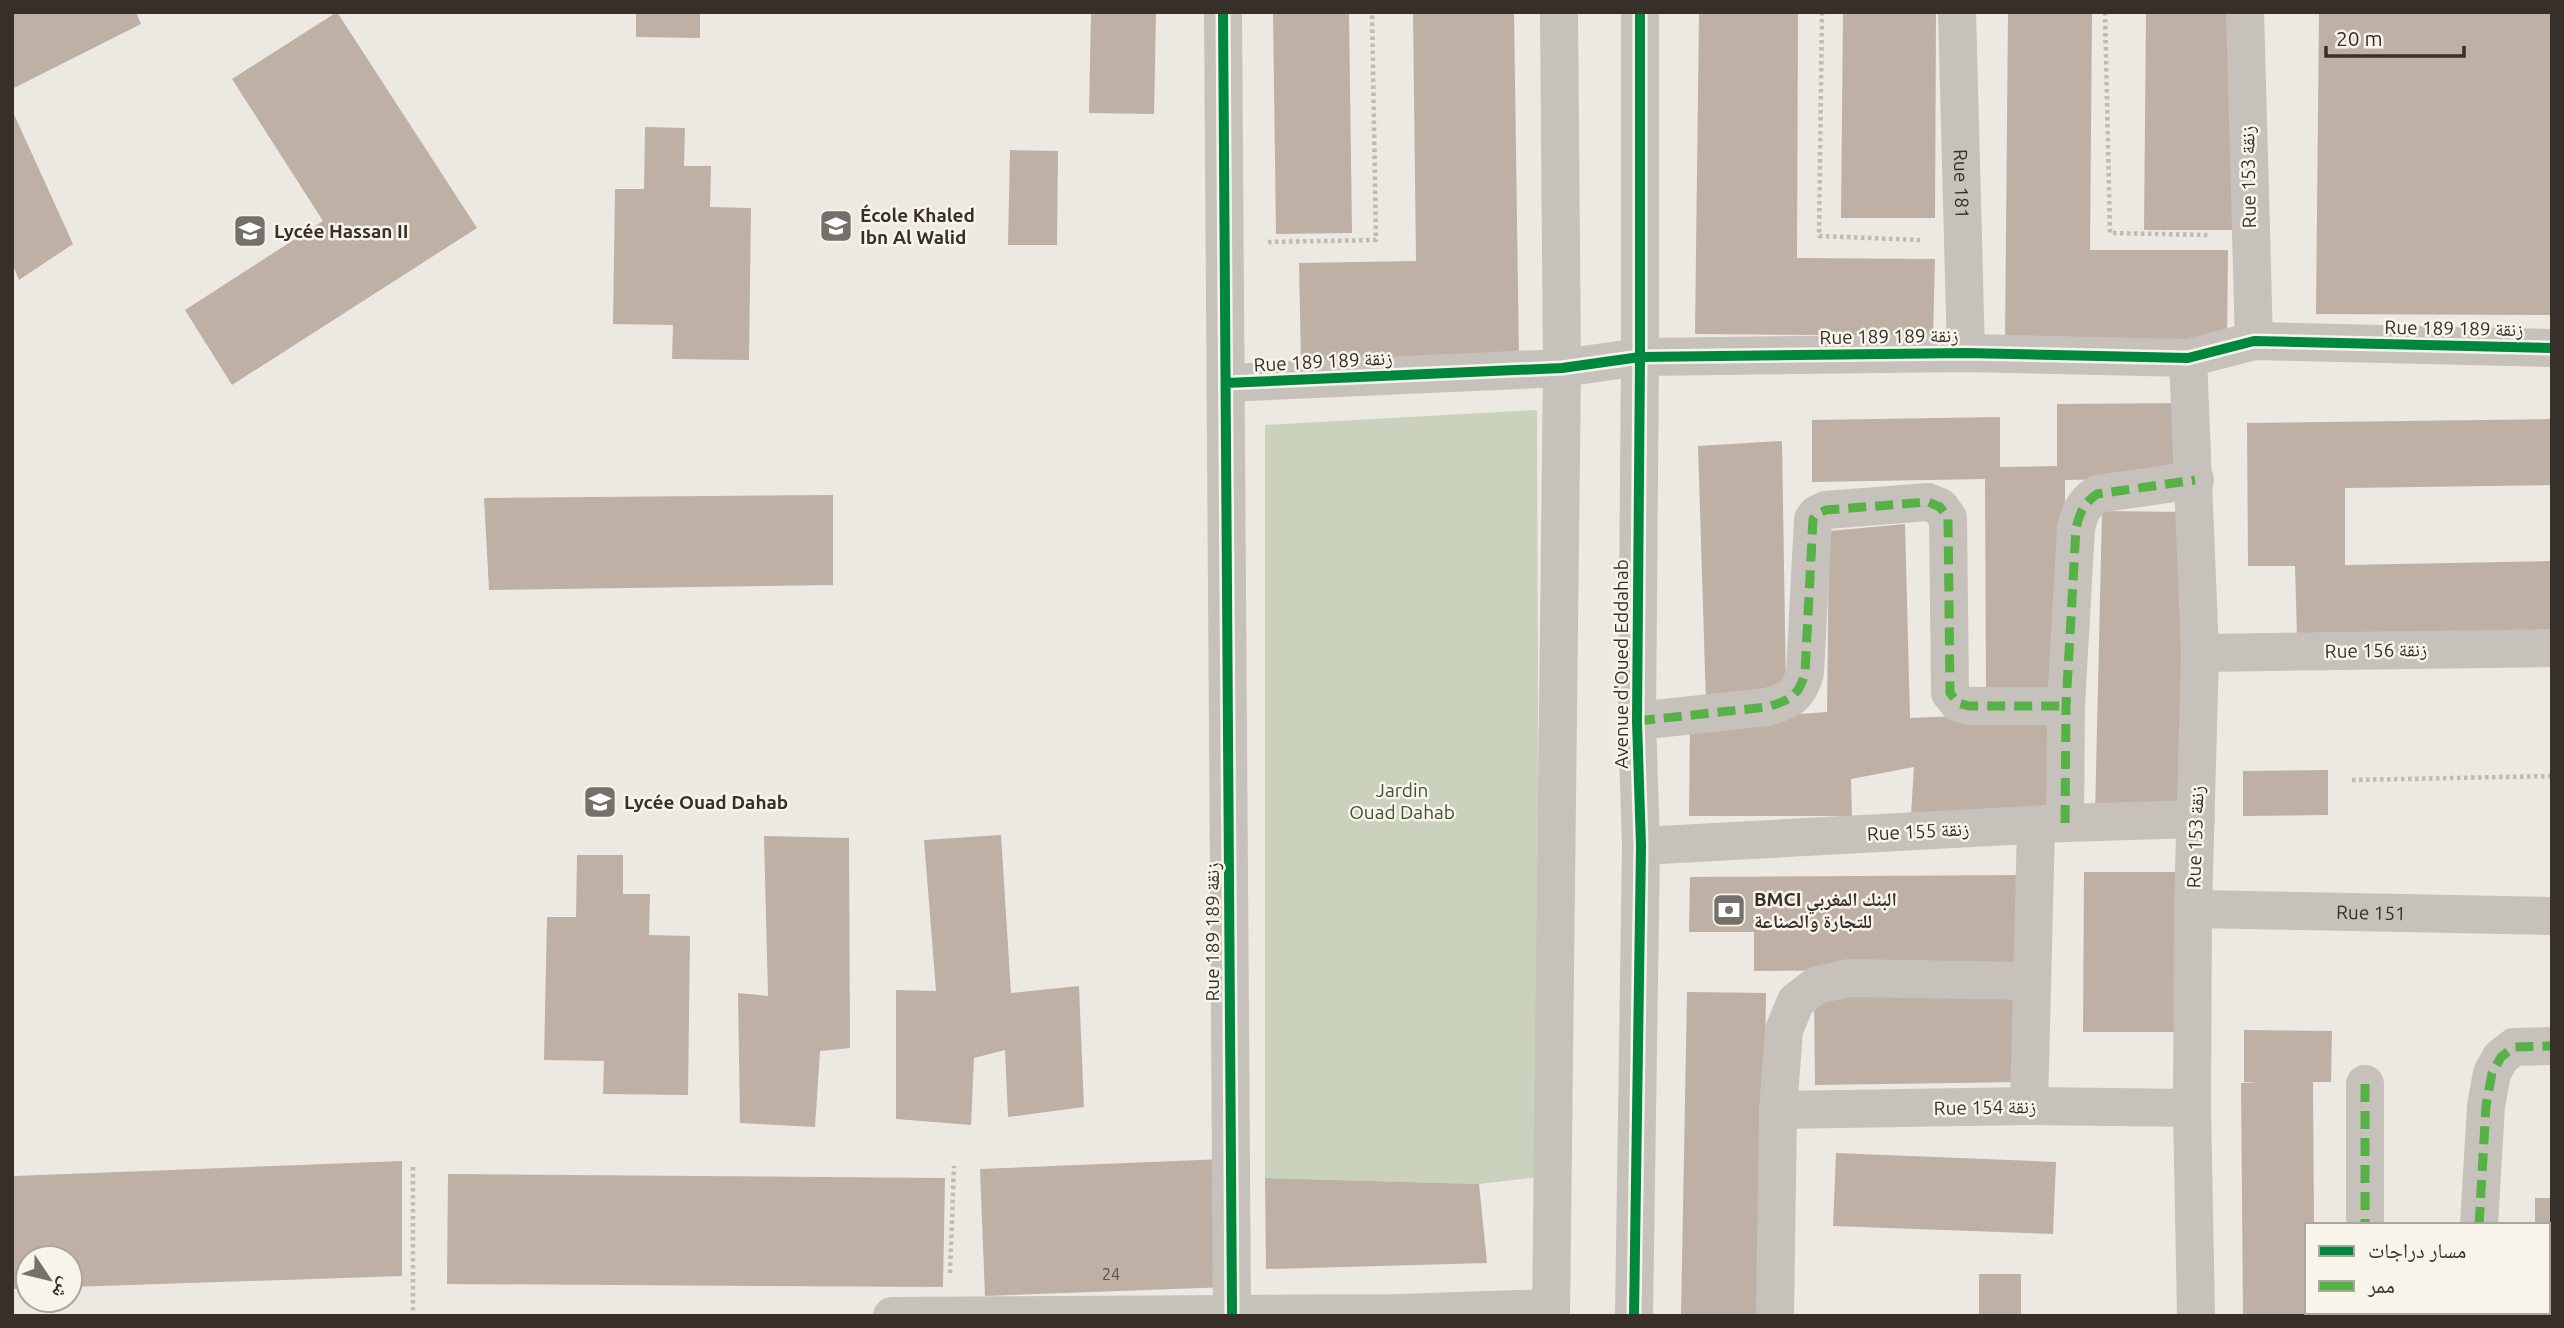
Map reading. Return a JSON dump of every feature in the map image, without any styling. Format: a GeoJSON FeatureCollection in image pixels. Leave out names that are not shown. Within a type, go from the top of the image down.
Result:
{"type":"FeatureCollection","features":[{"type":"Feature","properties":{"kind":"street","name":"Rue 189 زنقة 189"},"geometry":{"type":"LineString","coordinates":[[1223,12],[1232,1313]]}},
{"type":"Feature","properties":{"kind":"street"},"geometry":{"type":"LineString","coordinates":[[892,1316],[1551,1312],[1562,368],[1559,12]]}},
{"type":"Feature","properties":{"kind":"street","name":"Avenue d'Oued Eddahab"},"geometry":{"type":"LineString","coordinates":[[1634,1316],[1640,846],[1637,721],[1640,12]]}},
{"type":"Feature","properties":{"kind":"street","name":"Rue 181"},"geometry":{"type":"LineString","coordinates":[[1957,12],[1966,353]]}},
{"type":"Feature","properties":{"kind":"street","name":"Rue 153 زنقة"},"geometry":{"type":"LineString","coordinates":[[2245,12],[2254,341]]}},
{"type":"Feature","properties":{"kind":"street","name":"Rue 189 زنقة 189"},"geometry":{"type":"LineString","coordinates":[[1226,383],[1562,368],[1640,357],[1966,353],[2188,358],[2254,341],[2552,348]]}},
{"type":"Feature","properties":{"kind":"street","name":"Rue 153 زنقة"},"geometry":{"type":"LineString","coordinates":[[2188,358],[2200,653],[2193,909],[2192,1108],[2196,1316]]}},
{"type":"Feature","properties":{"kind":"street"},"geometry":{"type":"LineString","coordinates":[[2029,1106],[2032,981],[2066,706],[2076,528],[2080,512],[2088,500],[2097,494],[2194,480]]}},
{"type":"Feature","properties":{"kind":"street"},"geometry":{"type":"LineString","coordinates":[[1637,721],[1767,707],[1786,701],[1800,690],[1805,673],[1813,519],[1826,510],[1928,502],[1940,507],[1948,518],[1950,692],[1958,703],[1969,706],[2066,706]]}},
{"type":"Feature","properties":{"kind":"street","name":"Rue 156 زنقة"},"geometry":{"type":"LineString","coordinates":[[2200,653],[2552,648]]}},
{"type":"Feature","properties":{"kind":"street","name":"Rue 155 زنقة"},"geometry":{"type":"LineString","coordinates":[[1640,846],[2196,819]]}},
{"type":"Feature","properties":{"kind":"street","name":"Rue 151"},"geometry":{"type":"LineString","coordinates":[[2193,909],[2552,916]]}},
{"type":"Feature","properties":{"kind":"street"},"geometry":{"type":"LineString","coordinates":[[1775,1316],[1778,1110],[1784,1030],[1796,1002],[1817,985],[1849,978],[2032,981]]}},
{"type":"Feature","properties":{"kind":"street"},"geometry":{"type":"LineString","coordinates":[[2479,1223],[2486,1106],[2492,1073],[2501,1057],[2514,1047],[2552,1046]]}},
{"type":"Feature","properties":{"kind":"street"},"geometry":{"type":"LineString","coordinates":[[2365,1084],[2365,1223]]}},
{"type":"Feature","properties":{"kind":"street","name":"Rue 154 زنقة"},"geometry":{"type":"LineString","coordinates":[[1778,1110],[2029,1106],[2192,1108]]}},
{"type":"Feature","properties":{"kind":"path"},"geometry":{"type":"LineString","coordinates":[[1302,241],[1376,240],[1371,12]]}},
{"type":"Feature","properties":{"kind":"path"},"geometry":{"type":"LineString","coordinates":[[1822,12],[1819,236],[1963,242]]}},
{"type":"Feature","properties":{"kind":"path"},"geometry":{"type":"LineString","coordinates":[[2105,12],[2110,233],[2249,235]]}},
{"type":"Feature","properties":{"kind":"path"},"geometry":{"type":"LineString","coordinates":[[2353,780],[2552,776]]}},
{"type":"Feature","properties":{"kind":"path"},"geometry":{"type":"LineString","coordinates":[[948,1315],[954,1166]]}},
{"type":"Feature","properties":{"kind":"path"},"geometry":{"type":"LineString","coordinates":[[413,1167],[413,1316]]}},
{"type":"Feature","properties":{"kind":"green space","name":"Jardin Ouad Dahab"},"geometry":{"type":"Polygon","coordinates":[[[1537,410],[1540,1177],[1479,1184],[1265,1178],[1265,425],[1537,410]]]}},
{"type":"Feature","properties":{"kind":"building"},"geometry":{"type":"Polygon","coordinates":[[[12,12],[136,12],[141,24],[12,89],[12,12]]]}},
{"type":"Feature","properties":{"kind":"building"},"geometry":{"type":"Polygon","coordinates":[[[337,12],[477,228],[232,385],[185,310],[323,221],[232,79],[337,12]]]}},
{"type":"Feature","properties":{"kind":"building"},"geometry":{"type":"Polygon","coordinates":[[[636,12],[700,12],[700,38],[636,37],[636,12]]]}},
{"type":"Feature","properties":{"kind":"building"},"geometry":{"type":"Polygon","coordinates":[[[1091,12],[1156,12],[1154,114],[1089,113],[1091,12]]]}},
{"type":"Feature","properties":{"kind":"building"},"geometry":{"type":"Polygon","coordinates":[[[1273,12],[1349,12],[1352,233],[1276,234],[1273,12]]]}},
{"type":"Feature","properties":{"kind":"building"},"geometry":{"type":"Polygon","coordinates":[[[1413,12],[1514,12],[1519,359],[1301,362],[1299,263],[1416,261],[1413,12]]]}},
{"type":"Feature","properties":{"kind":"building"},"geometry":{"type":"Polygon","coordinates":[[[1699,12],[1798,12],[1797,258],[1935,259],[1933,336],[1695,334],[1699,12]]]}},
{"type":"Feature","properties":{"kind":"building"},"geometry":{"type":"Polygon","coordinates":[[[1843,12],[1936,12],[1935,218],[1841,218],[1843,12]]]}},
{"type":"Feature","properties":{"kind":"building"},"geometry":{"type":"Polygon","coordinates":[[[2008,12],[2092,12],[2090,250],[2228,250],[2227,343],[2005,341],[2008,12]]]}},
{"type":"Feature","properties":{"kind":"building"},"geometry":{"type":"Polygon","coordinates":[[[2146,12],[2238,12],[2236,230],[2144,230],[2146,12]]]}},
{"type":"Feature","properties":{"kind":"building"},"geometry":{"type":"Polygon","coordinates":[[[2319,12],[2552,12],[2552,315],[2316,314],[2319,12]]]}},
{"type":"Feature","properties":{"kind":"building"},"geometry":{"type":"Polygon","coordinates":[[[12,110],[73,244],[19,280],[12,263],[12,110]]]}},
{"type":"Feature","properties":{"kind":"building"},"geometry":{"type":"Polygon","coordinates":[[[645,127],[685,128],[684,166],[711,166],[710,207],[751,208],[749,360],[672,359],[673,325],[613,324],[615,189],[644,189],[645,127]]]}},
{"type":"Feature","properties":{"kind":"building"},"geometry":{"type":"Polygon","coordinates":[[[1010,150],[1058,151],[1057,245],[1008,245],[1010,150]]]}},
{"type":"Feature","properties":{"kind":"building"},"geometry":{"type":"Polygon","coordinates":[[[2182,403],[2183,478],[2065,480],[2066,693],[1986,695],[1985,479],[1812,482],[1812,420],[2000,417],[2000,467],[2057,466],[2057,404],[2182,403]]]}},
{"type":"Feature","properties":{"kind":"building"},"geometry":{"type":"Polygon","coordinates":[[[2552,419],[2552,485],[2345,488],[2345,565],[2552,561],[2552,632],[2297,636],[2295,566],[2248,566],[2247,423],[2552,419]]]}},
{"type":"Feature","properties":{"kind":"building"},"geometry":{"type":"Polygon","coordinates":[[[1782,441],[1786,690],[1706,703],[1698,446],[1782,441]]]}},
{"type":"Feature","properties":{"kind":"building"},"geometry":{"type":"Polygon","coordinates":[[[833,495],[833,585],[489,590],[484,498],[833,495]]]}},
{"type":"Feature","properties":{"kind":"building"},"geometry":{"type":"Polygon","coordinates":[[[2102,511],[2188,512],[2181,817],[2095,816],[2102,511]]]}},
{"type":"Feature","properties":{"kind":"building"},"geometry":{"type":"Polygon","coordinates":[[[1905,524],[1910,718],[2058,712],[2061,806],[1911,815],[1914,767],[1851,779],[1852,816],[1689,816],[1690,722],[1827,712],[1829,531],[1905,524]]]}},
{"type":"Feature","properties":{"kind":"building"},"geometry":{"type":"Polygon","coordinates":[[[2328,770],[2328,815],[2243,816],[2243,771],[2328,770]]]}},
{"type":"Feature","properties":{"kind":"building"},"geometry":{"type":"Polygon","coordinates":[[[1001,835],[1011,993],[1079,986],[1084,1107],[1008,1117],[1005,1050],[974,1058],[971,1125],[896,1119],[896,990],[936,991],[924,840],[1001,835]]]}},
{"type":"Feature","properties":{"kind":"building"},"geometry":{"type":"Polygon","coordinates":[[[764,836],[849,838],[850,1048],[820,1051],[815,1127],[740,1123],[738,993],[768,996],[764,836]]]}},
{"type":"Feature","properties":{"kind":"building"},"geometry":{"type":"Polygon","coordinates":[[[577,855],[623,855],[623,894],[650,894],[649,935],[690,936],[688,1095],[603,1094],[604,1061],[544,1060],[547,917],[576,917],[577,855]]]}},
{"type":"Feature","properties":{"kind":"building"},"geometry":{"type":"Polygon","coordinates":[[[2084,872],[2185,872],[2185,1032],[2083,1032],[2084,872]]]}},
{"type":"Feature","properties":{"kind":"building"},"geometry":{"type":"Polygon","coordinates":[[[2022,875],[2022,969],[1754,971],[1754,932],[1689,932],[1690,877],[2022,875]]]}},
{"type":"Feature","properties":{"kind":"building"},"geometry":{"type":"Polygon","coordinates":[[[1687,992],[1766,993],[1761,1316],[1681,1316],[1687,992]]]}},
{"type":"Feature","properties":{"kind":"building"},"geometry":{"type":"Polygon","coordinates":[[[2021,993],[2022,1082],[1815,1085],[1814,997],[2021,993]]]}},
{"type":"Feature","properties":{"kind":"building"},"geometry":{"type":"Polygon","coordinates":[[[2244,1030],[2332,1031],[2331,1082],[2313,1082],[2314,1223],[2305,1223],[2305,1314],[2471,1316],[2243,1316],[2241,1083],[2257,1083],[2244,1082],[2244,1030]]]}},
{"type":"Feature","properties":{"kind":"building"},"geometry":{"type":"Polygon","coordinates":[[[1836,1153],[2056,1162],[2053,1234],[1833,1226],[1836,1153]]]}},
{"type":"Feature","properties":{"kind":"building"},"geometry":{"type":"Polygon","coordinates":[[[1224,1159],[1229,1287],[985,1296],[980,1169],[1224,1159]]]}},
{"type":"Feature","properties":{"kind":"building"},"geometry":{"type":"Polygon","coordinates":[[[402,1161],[402,1276],[84,1287],[84,1244],[14,1244],[13,1289],[14,1176],[402,1161]]]}},
{"type":"Feature","properties":{"kind":"building"},"geometry":{"type":"Polygon","coordinates":[[[448,1174],[945,1178],[943,1287],[447,1284],[448,1174]]]}},
{"type":"Feature","properties":{"kind":"building"},"geometry":{"type":"Polygon","coordinates":[[[1265,1178],[1479,1184],[1487,1263],[1266,1269],[1265,1178]]]}},
{"type":"Feature","properties":{"kind":"building"},"geometry":{"type":"Polygon","coordinates":[[[2535,1198],[2552,1198],[2552,1289],[2550,1223],[2535,1223],[2535,1198]]]}},
{"type":"Feature","properties":{"kind":"building"},"geometry":{"type":"Polygon","coordinates":[[[1979,1274],[2021,1274],[2021,1316],[1979,1316],[1979,1274]]]}},
{"type":"Feature","properties":{"kind":"marked path"},"geometry":{"type":"LineString","coordinates":[[2065,823],[2066,706],[2076,528],[2079,517],[2086,504],[2097,494],[2195,480]]}},
{"type":"Feature","properties":{"kind":"marked path"},"geometry":{"type":"LineString","coordinates":[[1637,721],[1767,707],[1792,696],[1805,673],[1813,519],[1826,510],[1928,502],[1940,507],[1948,518],[1950,693],[1958,703],[1969,706],[2066,706]]}},
{"type":"Feature","properties":{"kind":"marked path"},"geometry":{"type":"LineString","coordinates":[[2479,1223],[2486,1106],[2492,1073],[2501,1057],[2514,1047],[2552,1046]]}},
{"type":"Feature","properties":{"kind":"marked path"},"geometry":{"type":"LineString","coordinates":[[2365,1084],[2365,1223]]}},
{"type":"Feature","properties":{"kind":"cycle path"},"geometry":{"type":"LineString","coordinates":[[1223,12],[1232,1313]]}},
{"type":"Feature","properties":{"kind":"cycle path"},"geometry":{"type":"LineString","coordinates":[[1634,1316],[1641,846],[1637,721],[1640,12]]}},
{"type":"Feature","properties":{"kind":"cycle path"},"geometry":{"type":"LineString","coordinates":[[1226,383],[1562,368],[1640,357],[1966,353],[2188,358],[2254,341],[2552,348]]}},
{"type":"Feature","properties":{"kind":"place","name":"École Khaled Ibn Al Walid"},"geometry":{"type":"Point","coordinates":[836,226]}},
{"type":"Feature","properties":{"kind":"place","name":"Lycée Hassan II"},"geometry":{"type":"Point","coordinates":[250,231]}},
{"type":"Feature","properties":{"kind":"place","name":"Lycée Ouad Dahab"},"geometry":{"type":"Point","coordinates":[600,802]}},
{"type":"Feature","properties":{"kind":"place","name":"BMCI البنك المغربي للتجارة والصناعة"},"geometry":{"type":"Point","coordinates":[1729,910]}}]}
